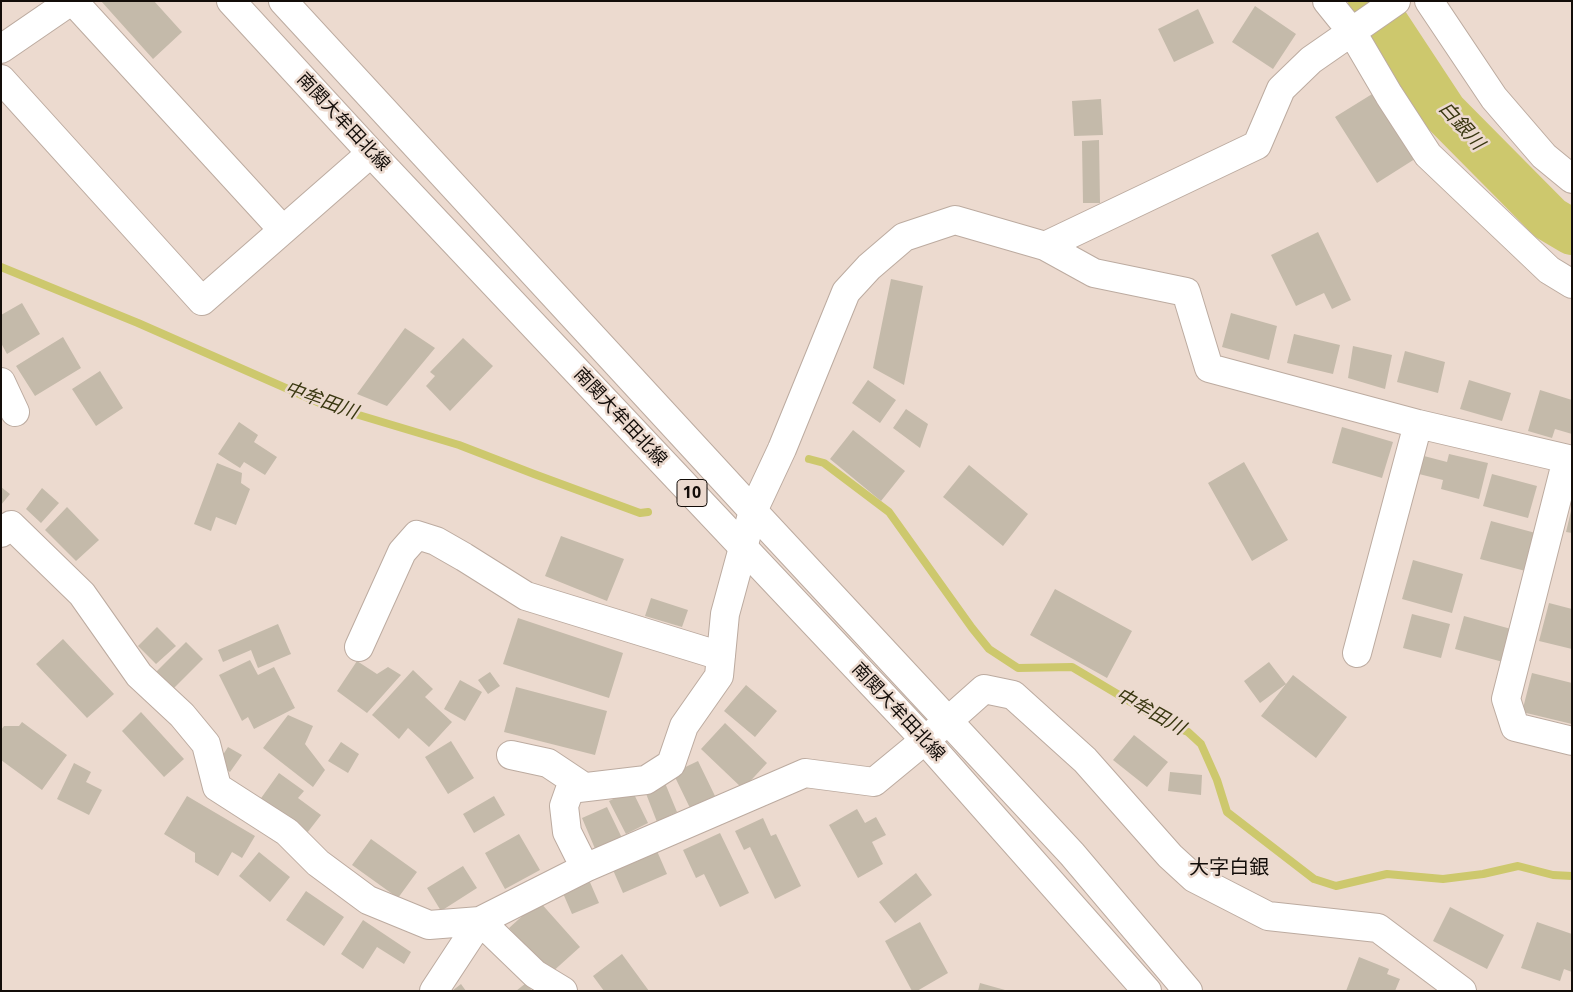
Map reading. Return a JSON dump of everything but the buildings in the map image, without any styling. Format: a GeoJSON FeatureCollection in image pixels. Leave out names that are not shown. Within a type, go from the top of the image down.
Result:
{"type":"FeatureCollection","features":[{"type":"Feature","properties":{"kind":"street"},"geometry":{"type":"LineString","coordinates":[[1,49],[72,1],[283,230]]}},
{"type":"Feature","properties":{"kind":"street","name":"南関大牟田北線"},"geometry":{"type":"LineString","coordinates":[[230,1],[924,739],[1147,991]]}},
{"type":"Feature","properties":{"kind":"street","name":"南関大牟田北線"},"geometry":{"type":"LineString","coordinates":[[283,1],[1072,854],[1188,991]]}},
{"type":"Feature","properties":{"kind":"street"},"geometry":{"type":"LineString","coordinates":[[1327,1],[1356,29],[1428,156],[1549,270],[1572,284]]}},
{"type":"Feature","properties":{"kind":"street"},"geometry":{"type":"LineString","coordinates":[[1044,246],[1257,144],[1281,89],[1311,60],[1396,1]]}},
{"type":"Feature","properties":{"kind":"street"},"geometry":{"type":"LineString","coordinates":[[1429,1],[1494,98],[1544,156],[1572,179]]}},
{"type":"Feature","properties":{"kind":"street"},"geometry":{"type":"LineString","coordinates":[[1,79],[202,301],[371,152]]}},
{"type":"Feature","properties":{"kind":"street"},"geometry":{"type":"LineString","coordinates":[[585,868],[567,832],[564,806],[570,788],[646,780],[671,764],[684,726],[719,676],[725,614],[753,511],[782,449],[846,292],[876,261],[904,237],[955,220],[1044,246],[1094,273],[1186,292],[1209,368],[1418,424],[1569,459],[1506,700],[1515,727],[1572,741]]}},
{"type":"Feature","properties":{"kind":"street"},"geometry":{"type":"LineString","coordinates":[[1,382],[15,412]]}},
{"type":"Feature","properties":{"kind":"street"},"geometry":{"type":"LineString","coordinates":[[1357,653],[1418,424]]}},
{"type":"Feature","properties":{"kind":"street"},"geometry":{"type":"LineString","coordinates":[[1,533],[11,525],[82,594],[139,675],[182,715],[206,744],[217,787],[287,832],[318,863],[368,900],[429,925],[480,921],[585,868],[805,773],[874,782],[948,721],[984,688],[1013,695],[1085,760],[1170,856],[1194,878],[1268,916],[1378,928],[1462,991]]}},
{"type":"Feature","properties":{"kind":"street"},"geometry":{"type":"LineString","coordinates":[[359,647],[402,552],[417,535],[436,541],[526,596],[721,656]]}},
{"type":"Feature","properties":{"kind":"street"},"geometry":{"type":"LineString","coordinates":[[511,755],[548,762],[584,787]]}},
{"type":"Feature","properties":{"kind":"street"},"geometry":{"type":"LineString","coordinates":[[434,991],[480,921]]}},
{"type":"Feature","properties":{"kind":"street"},"geometry":{"type":"LineString","coordinates":[[480,921],[535,974],[563,991]]}},
{"type":"Feature","properties":{"kind":"waterway","name":"白銀川"},"geometry":{"type":"LineString","coordinates":[[1371,1],[1444,112],[1550,219],[1572,232]]}},
{"type":"Feature","properties":{"kind":"waterway","name":"中牟田川"},"geometry":{"type":"LineString","coordinates":[[1,267],[138,323],[322,404],[459,445],[640,513],[648,512]]}},
{"type":"Feature","properties":{"kind":"waterway","name":"中牟田川"},"geometry":{"type":"LineString","coordinates":[[809,459],[824,463],[889,512],[989,649],[1018,668],[1072,667],[1166,723],[1188,732],[1201,744],[1217,780],[1227,812],[1314,879],[1336,886],[1387,874],[1443,879],[1483,874],[1518,866],[1553,875],[1572,876]]}},
{"type":"Feature","properties":{"kind":"district","name":"大字白銀"},"geometry":{"type":"Point","coordinates":[1229,868]}}]}
